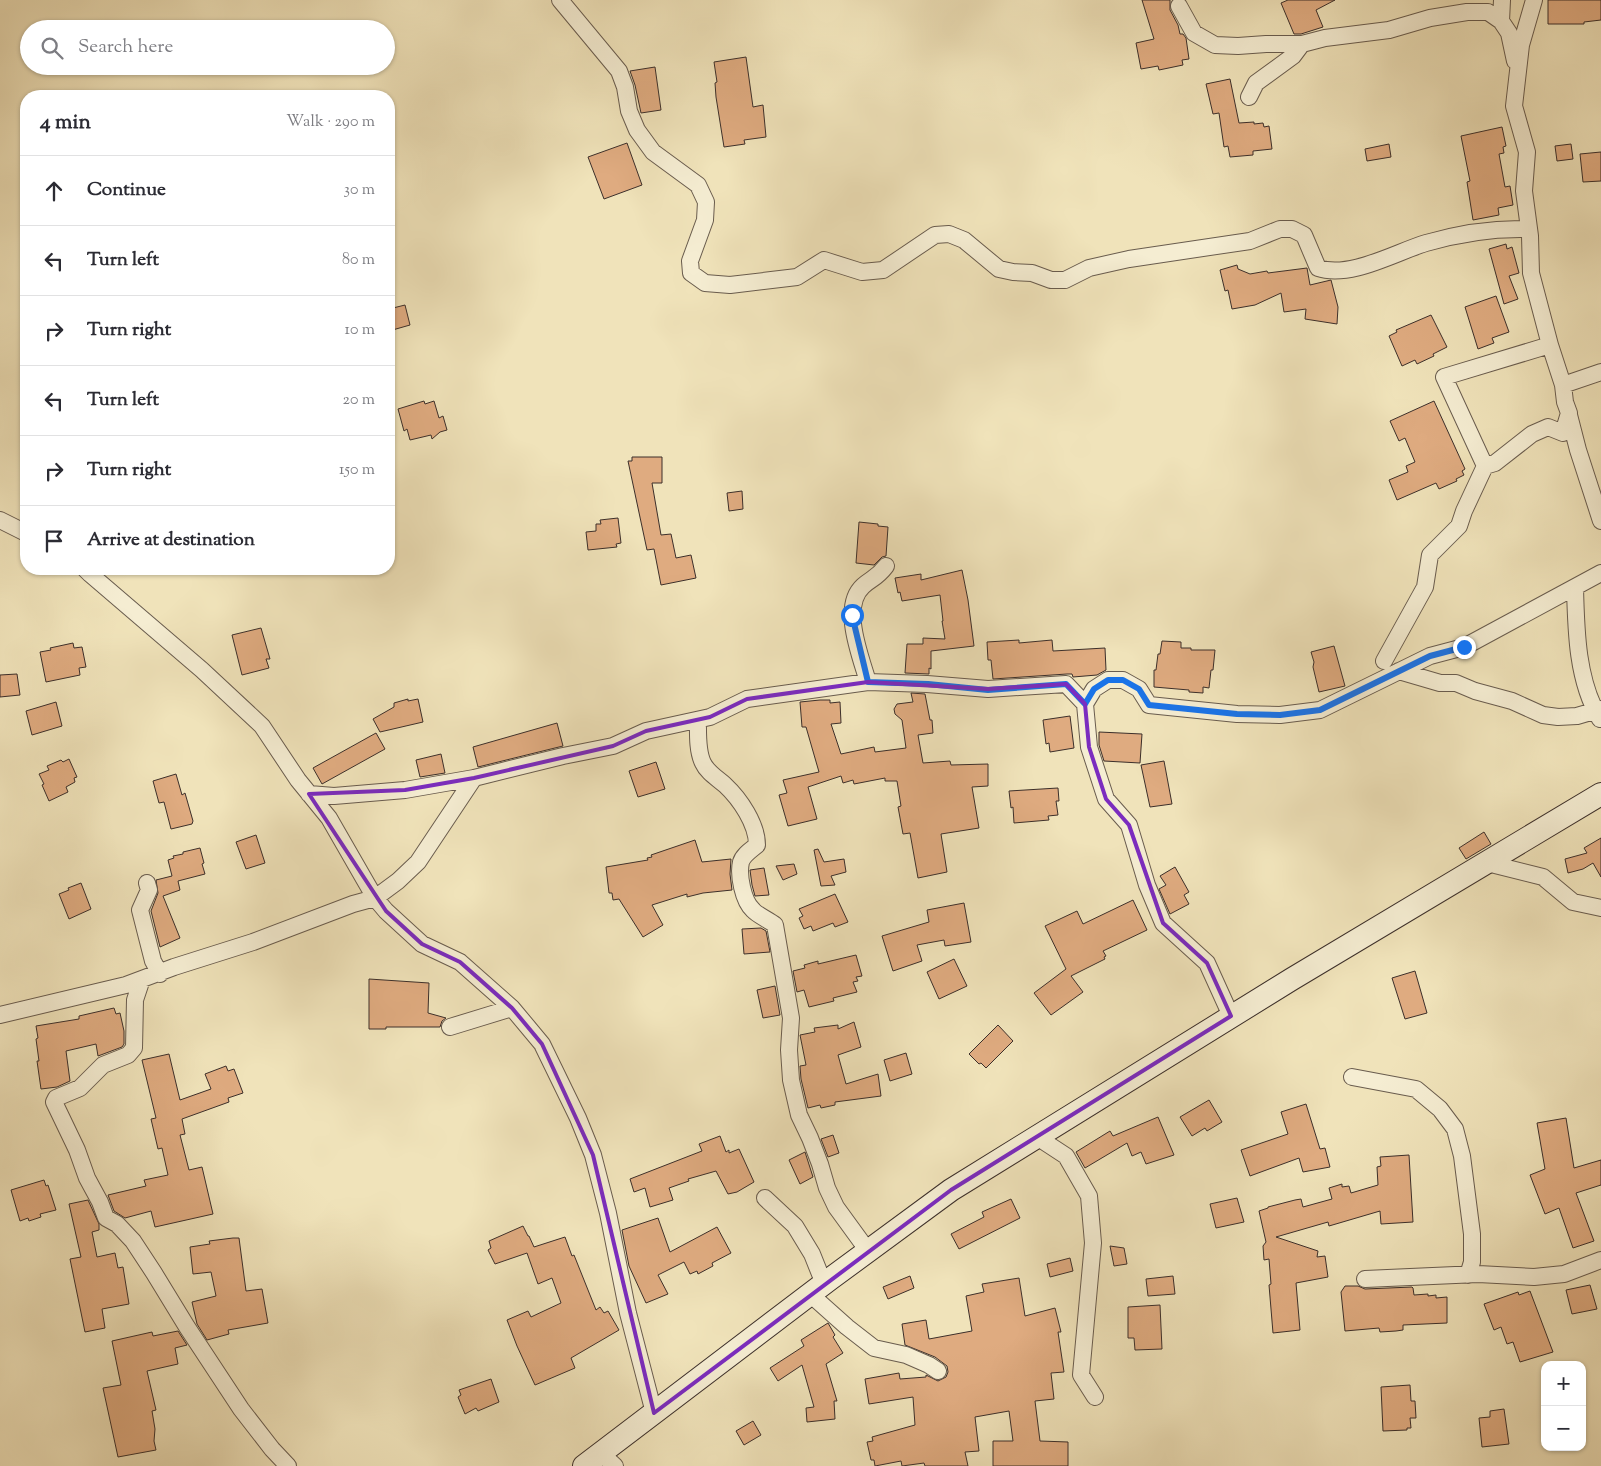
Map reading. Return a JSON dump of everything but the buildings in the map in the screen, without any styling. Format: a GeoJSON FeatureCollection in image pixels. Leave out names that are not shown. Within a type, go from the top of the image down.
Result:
{"type":"FeatureCollection","features":[{"type":"Feature","properties":{"kind":"main road"},"geometry":{"type":"LineString","coordinates":[[600,1462],[654,1413],[951,1190],[1231,1016],[1601,794]]}},
{"type":"Feature","properties":{"kind":"street"},"geometry":{"type":"LineString","coordinates":[[560,0],[619,71],[625,87],[629,111],[637,130],[654,152],[698,185],[706,202],[705,220],[690,261],[692,272],[705,283],[730,285],[797,277],[824,260],[862,272],[883,270],[935,236],[949,234],[964,240],[998,269],[1032,273],[1051,280],[1065,280],[1089,268],[1129,259],[1250,241],[1280,229],[1292,230],[1304,235],[1318,268],[1328,271],[1351,268],[1382,260],[1425,243],[1466,233],[1504,228],[1529,229]]}},
{"type":"Feature","properties":{"kind":"street"},"geometry":{"type":"LineString","coordinates":[[1501,21],[1502,0]]}},
{"type":"Feature","properties":{"kind":"street"},"geometry":{"type":"LineString","coordinates":[[1534,0],[1521,45],[1514,106],[1527,152],[1524,191],[1529,229],[1531,273],[1550,345],[1563,385],[1565,402],[1578,450],[1601,521]]}},
{"type":"Feature","properties":{"kind":"street"},"geometry":{"type":"LineString","coordinates":[[1179,6],[1194,33],[1215,45],[1302,44],[1325,38],[1389,30],[1430,18],[1467,12],[1488,12],[1501,21],[1509,33],[1518,70]]}},
{"type":"Feature","properties":{"kind":"street"},"geometry":{"type":"LineString","coordinates":[[1249,97],[1256,83],[1292,56],[1302,44]]}},
{"type":"Feature","properties":{"kind":"street"},"geometry":{"type":"LineString","coordinates":[[1485,466],[1444,377],[1550,345]]}},
{"type":"Feature","properties":{"kind":"street"},"geometry":{"type":"LineString","coordinates":[[1563,385],[1601,372]]}},
{"type":"Feature","properties":{"kind":"street"},"geometry":{"type":"LineString","coordinates":[[1384,661],[1426,587],[1430,555],[1459,526],[1485,466],[1494,463],[1532,434],[1548,427],[1563,432],[1569,413]]}},
{"type":"Feature","properties":{"kind":"street"},"geometry":{"type":"LineString","coordinates":[[0,520],[20,530]]}},
{"type":"Feature","properties":{"kind":"street"},"geometry":{"type":"LineString","coordinates":[[868,682],[853,624],[853,604],[863,586],[878,576],[886,566]]}},
{"type":"Feature","properties":{"kind":"street"},"geometry":{"type":"LineString","coordinates":[[1231,1016],[1207,963],[1163,923],[1147,885],[1129,825],[1106,800],[1089,747],[1085,704],[1094,689],[1108,680],[1123,680],[1139,689],[1149,705],[1237,714],[1280,715],[1320,710],[1430,656],[1464,647],[1601,573]]}},
{"type":"Feature","properties":{"kind":"street"},"geometry":{"type":"LineString","coordinates":[[92,575],[202,670],[262,726],[309,794],[329,818],[375,898],[386,911],[422,944],[460,962],[512,1008],[542,1044],[578,1118],[593,1154],[608,1213],[628,1313],[654,1413]]}},
{"type":"Feature","properties":{"kind":"street"},"geometry":{"type":"LineString","coordinates":[[1399,671],[1440,683],[1456,683],[1474,691],[1512,701],[1543,715],[1577,716],[1599,714],[1584,680],[1581,666],[1575,587]]}},
{"type":"Feature","properties":{"kind":"street"},"geometry":{"type":"LineString","coordinates":[[309,794],[334,796],[405,790],[474,778],[613,746],[646,731],[710,717],[747,699],[868,682],[928,684],[988,690],[1066,684],[1085,704]]}},
{"type":"Feature","properties":{"kind":"street"},"geometry":{"type":"LineString","coordinates":[[698,720],[701,760],[705,767],[726,786],[737,800],[750,818],[757,836],[757,845],[745,855],[741,863],[743,895],[753,911],[775,925],[791,1018],[790,1080],[799,1115],[817,1155],[827,1188],[833,1200],[868,1251]]}},
{"type":"Feature","properties":{"kind":"street"},"geometry":{"type":"LineString","coordinates":[[0,1016],[126,985],[160,974],[174,967],[253,942],[353,904],[375,898],[398,881],[418,862],[474,778]]}},
{"type":"Feature","properties":{"kind":"street"},"geometry":{"type":"LineString","coordinates":[[1486,863],[1543,877],[1573,902],[1601,908]]}},
{"type":"Feature","properties":{"kind":"street"},"geometry":{"type":"LineString","coordinates":[[148,883],[149,890],[140,910],[153,961],[160,974]]}},
{"type":"Feature","properties":{"kind":"street"},"geometry":{"type":"LineString","coordinates":[[142,979],[135,1000],[134,1048],[128,1055],[103,1065],[80,1088],[56,1098],[54,1102],[106,1218],[117,1224],[133,1241],[241,1409],[272,1449],[288,1466]]}},
{"type":"Feature","properties":{"kind":"street"},"geometry":{"type":"LineString","coordinates":[[450,1027],[512,1008]]}},
{"type":"Feature","properties":{"kind":"street"},"geometry":{"type":"LineString","coordinates":[[1352,1077],[1416,1089],[1440,1109],[1455,1130],[1462,1156],[1472,1234],[1472,1262],[1468,1275]]}},
{"type":"Feature","properties":{"kind":"street"},"geometry":{"type":"LineString","coordinates":[[1036,1137],[1066,1156],[1089,1196],[1093,1243],[1081,1375],[1095,1397]]}},
{"type":"Feature","properties":{"kind":"street"},"geometry":{"type":"LineString","coordinates":[[765,1198],[794,1226],[812,1254],[817,1289],[847,1327],[874,1348],[906,1355],[938,1371]]}},
{"type":"Feature","properties":{"kind":"street"},"geometry":{"type":"LineString","coordinates":[[1365,1279],[1468,1275],[1534,1277],[1564,1274],[1601,1260]]}},
{"type":"Feature","properties":{"kind":"highlighted area"},"geometry":{"type":"Polygon","coordinates":[[[868,682],[988,689],[1066,684],[1085,704],[1089,747],[1106,799],[1129,825],[1163,923],[1207,963],[1231,1016],[951,1190],[654,1413],[593,1155],[542,1044],[512,1008],[460,962],[422,944],[386,911],[309,794],[405,790],[474,778],[613,746],[646,731],[710,717],[747,699],[822,688],[868,682]]]}},
{"type":"Feature","properties":{"kind":"route"},"geometry":{"type":"LineString","coordinates":[[852,615],[868,682],[928,684],[988,690],[1066,684],[1085,704],[1094,689],[1108,680],[1123,680],[1139,689],[1149,705],[1237,714],[1280,715],[1320,710],[1430,656],[1464,647]]}}]}
